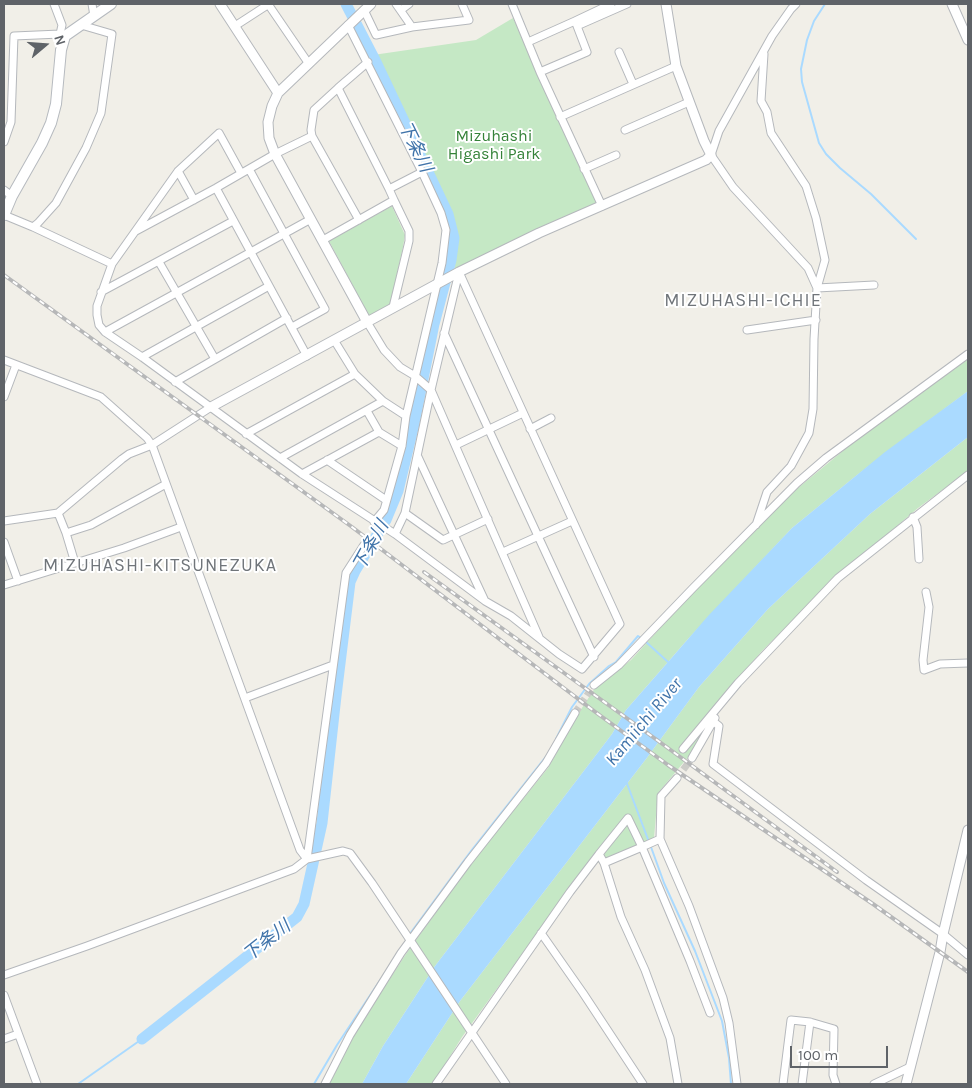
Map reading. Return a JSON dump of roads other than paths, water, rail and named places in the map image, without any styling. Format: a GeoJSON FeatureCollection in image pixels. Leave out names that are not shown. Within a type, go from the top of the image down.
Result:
{"type":"FeatureCollection","features":[{"type":"Feature","properties":{"kind":"main road"},"geometry":{"type":"LineString","coordinates":[[4,215],[8,193],[42,143],[51,124],[56,104],[63,35],[111,4]]}},
{"type":"Feature","properties":{"kind":"street"},"geometry":{"type":"LineString","coordinates":[[4,142],[11,122],[14,36],[63,35],[62,25],[54,4]]}},
{"type":"Feature","properties":{"kind":"street"},"geometry":{"type":"LineString","coordinates":[[92,4],[94,16]]}},
{"type":"Feature","properties":{"kind":"street"},"geometry":{"type":"LineString","coordinates":[[220,4],[278,93]]}},
{"type":"Feature","properties":{"kind":"street"},"geometry":{"type":"LineString","coordinates":[[235,26],[269,4],[309,64]]}},
{"type":"Feature","properties":{"kind":"street"},"geometry":{"type":"LineString","coordinates":[[396,4],[412,27]]}},
{"type":"Feature","properties":{"kind":"street"},"geometry":{"type":"LineString","coordinates":[[401,10],[409,4]]}},
{"type":"Feature","properties":{"kind":"street"},"geometry":{"type":"LineString","coordinates":[[462,4],[469,20],[412,27],[376,35],[365,9],[278,93],[268,122],[269,138],[275,154],[384,350],[400,366],[429,388],[456,445],[539,638]]}},
{"type":"Feature","properties":{"kind":"street"},"geometry":{"type":"LineString","coordinates":[[514,4],[540,72],[602,206]]}},
{"type":"Feature","properties":{"kind":"street"},"geometry":{"type":"LineString","coordinates":[[576,24],[611,4]]}},
{"type":"Feature","properties":{"kind":"street"},"geometry":{"type":"LineString","coordinates":[[528,42],[627,4]]}},
{"type":"Feature","properties":{"kind":"street"},"geometry":{"type":"LineString","coordinates":[[666,4],[676,66],[711,155],[733,187],[808,268],[817,288]]}},
{"type":"Feature","properties":{"kind":"street"},"geometry":{"type":"LineString","coordinates":[[952,4],[968,40]]}},
{"type":"Feature","properties":{"kind":"street"},"geometry":{"type":"LineString","coordinates":[[4,521],[58,513],[129,454],[152,445],[211,407],[307,356],[393,307],[539,233],[706,160],[711,155],[719,131],[792,5]]}},
{"type":"Feature","properties":{"kind":"street"},"geometry":{"type":"LineString","coordinates":[[351,22],[368,62],[422,172],[446,230],[438,283],[417,378],[406,416],[402,446],[384,510],[376,523]]}},
{"type":"Feature","properties":{"kind":"street"},"geometry":{"type":"LineString","coordinates":[[540,72],[588,52],[576,24]]}},
{"type":"Feature","properties":{"kind":"street"},"geometry":{"type":"LineString","coordinates":[[33,226],[38,223],[56,202],[86,148],[101,113],[112,34],[81,25]]}},
{"type":"Feature","properties":{"kind":"street"},"geometry":{"type":"LineString","coordinates":[[756,525],[767,492],[791,466],[809,433],[813,409],[817,288],[825,260],[816,218],[806,186],[771,133],[767,112],[761,101],[764,51]]}},
{"type":"Feature","properties":{"kind":"street"},"geometry":{"type":"LineString","coordinates":[[619,52],[633,84]]}},
{"type":"Feature","properties":{"kind":"street"},"geometry":{"type":"LineString","coordinates":[[359,220],[312,136],[312,120],[314,110],[368,62]]}},
{"type":"Feature","properties":{"kind":"street"},"geometry":{"type":"LineString","coordinates":[[560,117],[676,66]]}},
{"type":"Feature","properties":{"kind":"street"},"geometry":{"type":"LineString","coordinates":[[338,88],[409,231],[409,242],[393,307]]}},
{"type":"Feature","properties":{"kind":"street"},"geometry":{"type":"LineString","coordinates":[[626,130],[689,102]]}},
{"type":"Feature","properties":{"kind":"street"},"geometry":{"type":"LineString","coordinates":[[241,173],[219,133],[178,171],[112,264],[101,292],[97,315],[99,325],[105,332],[302,474],[393,533],[485,601],[511,616],[559,654],[582,669],[620,624],[523,413],[456,274]]}},
{"type":"Feature","properties":{"kind":"street"},"geometry":{"type":"LineString","coordinates":[[133,232],[275,154],[312,136]]}},
{"type":"Feature","properties":{"kind":"street"},"geometry":{"type":"LineString","coordinates":[[584,169],[616,155]]}},
{"type":"Feature","properties":{"kind":"street"},"geometry":{"type":"LineString","coordinates":[[249,169],[325,309],[292,327]]}},
{"type":"Feature","properties":{"kind":"street"},"geometry":{"type":"LineString","coordinates":[[178,171],[194,200]]}},
{"type":"Feature","properties":{"kind":"street"},"geometry":{"type":"LineString","coordinates":[[389,189],[422,172]]}},
{"type":"Feature","properties":{"kind":"street"},"geometry":{"type":"LineString","coordinates":[[216,188],[307,356]]}},
{"type":"Feature","properties":{"kind":"street"},"geometry":{"type":"LineString","coordinates":[[323,240],[394,200]]}},
{"type":"Feature","properties":{"kind":"street"},"geometry":{"type":"LineString","coordinates":[[4,215],[33,226],[112,264]]}},
{"type":"Feature","properties":{"kind":"street"},"geometry":{"type":"LineString","coordinates":[[105,332],[311,220]]}},
{"type":"Feature","properties":{"kind":"street"},"geometry":{"type":"LineString","coordinates":[[101,292],[233,221]]}},
{"type":"Feature","properties":{"kind":"street"},"geometry":{"type":"LineString","coordinates":[[159,262],[215,359]]}},
{"type":"Feature","properties":{"kind":"street"},"geometry":{"type":"LineString","coordinates":[[393,533],[405,514],[418,456],[429,388],[444,333],[456,274]]}},
{"type":"Feature","properties":{"kind":"street"},"geometry":{"type":"LineString","coordinates":[[817,288],[874,285]]}},
{"type":"Feature","properties":{"kind":"street"},"geometry":{"type":"LineString","coordinates":[[142,357],[269,286]]}},
{"type":"Feature","properties":{"kind":"street"},"geometry":{"type":"LineString","coordinates":[[175,382],[287,318]]}},
{"type":"Feature","properties":{"kind":"street"},"geometry":{"type":"LineString","coordinates":[[747,330],[816,320]]}},
{"type":"Feature","properties":{"kind":"street"},"geometry":{"type":"LineString","coordinates":[[444,333],[594,657]]}},
{"type":"Feature","properties":{"kind":"street"},"geometry":{"type":"LineString","coordinates":[[334,340],[355,374],[382,401],[406,416]]}},
{"type":"Feature","properties":{"kind":"street"},"geometry":{"type":"LineString","coordinates":[[594,685],[619,665],[797,484],[826,458],[968,354]]}},
{"type":"Feature","properties":{"kind":"street"},"geometry":{"type":"LineString","coordinates":[[4,360],[101,397],[147,438],[152,445],[300,850],[307,859]]}},
{"type":"Feature","properties":{"kind":"street"},"geometry":{"type":"LineString","coordinates":[[4,397],[16,365]]}},
{"type":"Feature","properties":{"kind":"street"},"geometry":{"type":"LineString","coordinates":[[246,434],[355,374]]}},
{"type":"Feature","properties":{"kind":"street"},"geometry":{"type":"LineString","coordinates":[[280,458],[382,401]]}},
{"type":"Feature","properties":{"kind":"street"},"geometry":{"type":"LineString","coordinates":[[367,411],[379,432],[402,446]]}},
{"type":"Feature","properties":{"kind":"street"},"geometry":{"type":"LineString","coordinates":[[456,445],[523,413]]}},
{"type":"Feature","properties":{"kind":"street"},"geometry":{"type":"LineString","coordinates":[[530,429],[551,418]]}},
{"type":"Feature","properties":{"kind":"street"},"geometry":{"type":"LineString","coordinates":[[302,474],[379,432]]}},
{"type":"Feature","properties":{"kind":"street"},"geometry":{"type":"LineString","coordinates":[[418,456],[485,601]]}},
{"type":"Feature","properties":{"kind":"street"},"geometry":{"type":"LineString","coordinates":[[327,460],[386,500]]}},
{"type":"Feature","properties":{"kind":"street"},"geometry":{"type":"LineString","coordinates":[[683,749],[772,646],[838,578],[968,475]]}},
{"type":"Feature","properties":{"kind":"street"},"geometry":{"type":"LineString","coordinates":[[66,533],[91,525],[166,484]]}},
{"type":"Feature","properties":{"kind":"street"},"geometry":{"type":"LineString","coordinates":[[58,513],[75,563]]}},
{"type":"Feature","properties":{"kind":"street"},"geometry":{"type":"LineString","coordinates":[[405,514],[444,540],[488,519]]}},
{"type":"Feature","properties":{"kind":"street"},"geometry":{"type":"LineString","coordinates":[[913,517],[917,527],[919,559]]}},
{"type":"Feature","properties":{"kind":"street"},"geometry":{"type":"LineString","coordinates":[[503,552],[572,521]]}},
{"type":"Feature","properties":{"kind":"street"},"geometry":{"type":"LineString","coordinates":[[4,585],[124,548],[182,526]]}},
{"type":"Feature","properties":{"kind":"street"},"geometry":{"type":"LineString","coordinates":[[4,542],[18,580]]}},
{"type":"Feature","properties":{"kind":"street"},"geometry":{"type":"LineString","coordinates":[[307,859],[320,776],[346,573],[364,545]]}},
{"type":"Feature","properties":{"kind":"street"},"geometry":{"type":"LineString","coordinates":[[926,592],[929,606],[922,660],[924,670],[940,664],[968,663]]}},
{"type":"Feature","properties":{"kind":"street"},"geometry":{"type":"LineString","coordinates":[[245,698],[333,665]]}},
{"type":"Feature","properties":{"kind":"street"},"geometry":{"type":"LineString","coordinates":[[692,758],[714,722],[719,706]]}},
{"type":"Feature","properties":{"kind":"street"},"geometry":{"type":"LineString","coordinates":[[325,1084],[350,1035],[401,953],[474,854],[546,763],[575,713]]}},
{"type":"Feature","properties":{"kind":"street"},"geometry":{"type":"LineString","coordinates":[[714,722],[718,726],[713,764],[866,880],[943,934],[968,954]]}},
{"type":"Feature","properties":{"kind":"street"},"geometry":{"type":"LineString","coordinates":[[677,778],[661,796],[660,839],[689,906],[723,998],[729,1023],[737,1084]]}},
{"type":"Feature","properties":{"kind":"street"},"geometry":{"type":"LineString","coordinates":[[436,1084],[470,1030],[599,854],[628,818],[690,961],[710,1013]]}},
{"type":"Feature","properties":{"kind":"street"},"geometry":{"type":"LineString","coordinates":[[906,1084],[943,934],[966,851],[968,830]]}},
{"type":"Feature","properties":{"kind":"street"},"geometry":{"type":"LineString","coordinates":[[604,863],[660,839]]}},
{"type":"Feature","properties":{"kind":"street"},"geometry":{"type":"LineString","coordinates":[[4,975],[294,869],[307,859],[343,851],[350,852],[506,1084]]}},
{"type":"Feature","properties":{"kind":"street"},"geometry":{"type":"LineString","coordinates":[[599,854],[604,863],[621,917],[645,970],[670,1038],[678,1084]]}},
{"type":"Feature","properties":{"kind":"street"},"geometry":{"type":"LineString","coordinates":[[541,933],[643,1084]]}},
{"type":"Feature","properties":{"kind":"street"},"geometry":{"type":"LineString","coordinates":[[4,995],[37,1084]]}},
{"type":"Feature","properties":{"kind":"street"},"geometry":{"type":"LineString","coordinates":[[783,1084],[791,1020],[810,1022],[834,1029],[833,1075],[836,1084]]}},
{"type":"Feature","properties":{"kind":"street"},"geometry":{"type":"LineString","coordinates":[[802,1084],[810,1022]]}},
{"type":"Feature","properties":{"kind":"street"},"geometry":{"type":"LineString","coordinates":[[4,1039],[18,1034]]}},
{"type":"Feature","properties":{"kind":"street"},"geometry":{"type":"LineString","coordinates":[[874,1084],[910,1067]]}},
{"type":"Feature","properties":{"kind":"water","name":"Kamiichi River"},"geometry":{"type":"Polygon","coordinates":[[[968,391],[968,437],[870,514],[768,609],[699,687],[460,1001],[406,1084],[362,1084],[383,1046],[435,966],[612,734],[626,710],[708,616],[792,528],[885,452],[968,391]]]}},
{"type":"Feature","properties":{"kind":"waterway","name":"下条川"},"geometry":{"type":"LineString","coordinates":[[142,1039],[297,917],[304,904],[322,823],[350,582],[386,520],[398,491],[414,424],[434,324],[451,260],[454,238],[448,214],[376,62],[346,4]]}},
{"type":"Feature","properties":{"kind":"waterway"},"geometry":{"type":"LineString","coordinates":[[825,4],[814,21],[807,40],[801,69],[802,82],[819,143],[826,154],[840,168],[871,194],[916,239]]}},
{"type":"Feature","properties":{"kind":"waterway"},"geometry":{"type":"LineString","coordinates":[[556,739],[572,707],[589,684],[616,662],[638,636],[641,638]]}},
{"type":"Feature","properties":{"kind":"waterway"},"geometry":{"type":"LineString","coordinates":[[645,641],[668,662]]}},
{"type":"Feature","properties":{"kind":"waterway"},"geometry":{"type":"LineString","coordinates":[[409,935],[471,851],[548,754]]}},
{"type":"Feature","properties":{"kind":"waterway"},"geometry":{"type":"LineString","coordinates":[[626,781],[649,842]]}},
{"type":"Feature","properties":{"kind":"waterway"},"geometry":{"type":"LineString","coordinates":[[651,847],[664,883],[695,951],[722,1021],[729,1058],[731,1084]]}},
{"type":"Feature","properties":{"kind":"waterway"},"geometry":{"type":"LineString","coordinates":[[314,1084],[337,1045],[381,979]]}},
{"type":"Feature","properties":{"kind":"waterway"},"geometry":{"type":"LineString","coordinates":[[78,1084],[142,1039]]}},
{"type":"Feature","properties":{"kind":"tunnel"},"geometry":{"type":"LineString","coordinates":[[575,713],[594,685]]}},
{"type":"Feature","properties":{"kind":"tunnel"},"geometry":{"type":"LineString","coordinates":[[677,778],[692,758]]}},
{"type":"Feature","properties":{"kind":"railway"},"geometry":{"type":"LineString","coordinates":[[4,275],[352,527],[668,765],[873,904],[968,972]]}},
{"type":"Feature","properties":{"kind":"railway"},"geometry":{"type":"LineString","coordinates":[[424,572],[837,872]]}},
{"type":"Feature","properties":{"kind":"district","name":"MIZUHASHI-ICHIE"},"geometry":{"type":"Point","coordinates":[743,301]}},
{"type":"Feature","properties":{"kind":"district","name":"MIZUHASHI-KITSUNEZUKA"},"geometry":{"type":"Point","coordinates":[160,566]}},
{"type":"Feature","properties":{"kind":"park label","name":"Mizuhashi Higashi Park"},"geometry":{"type":"Point","coordinates":[494,145]}}]}
